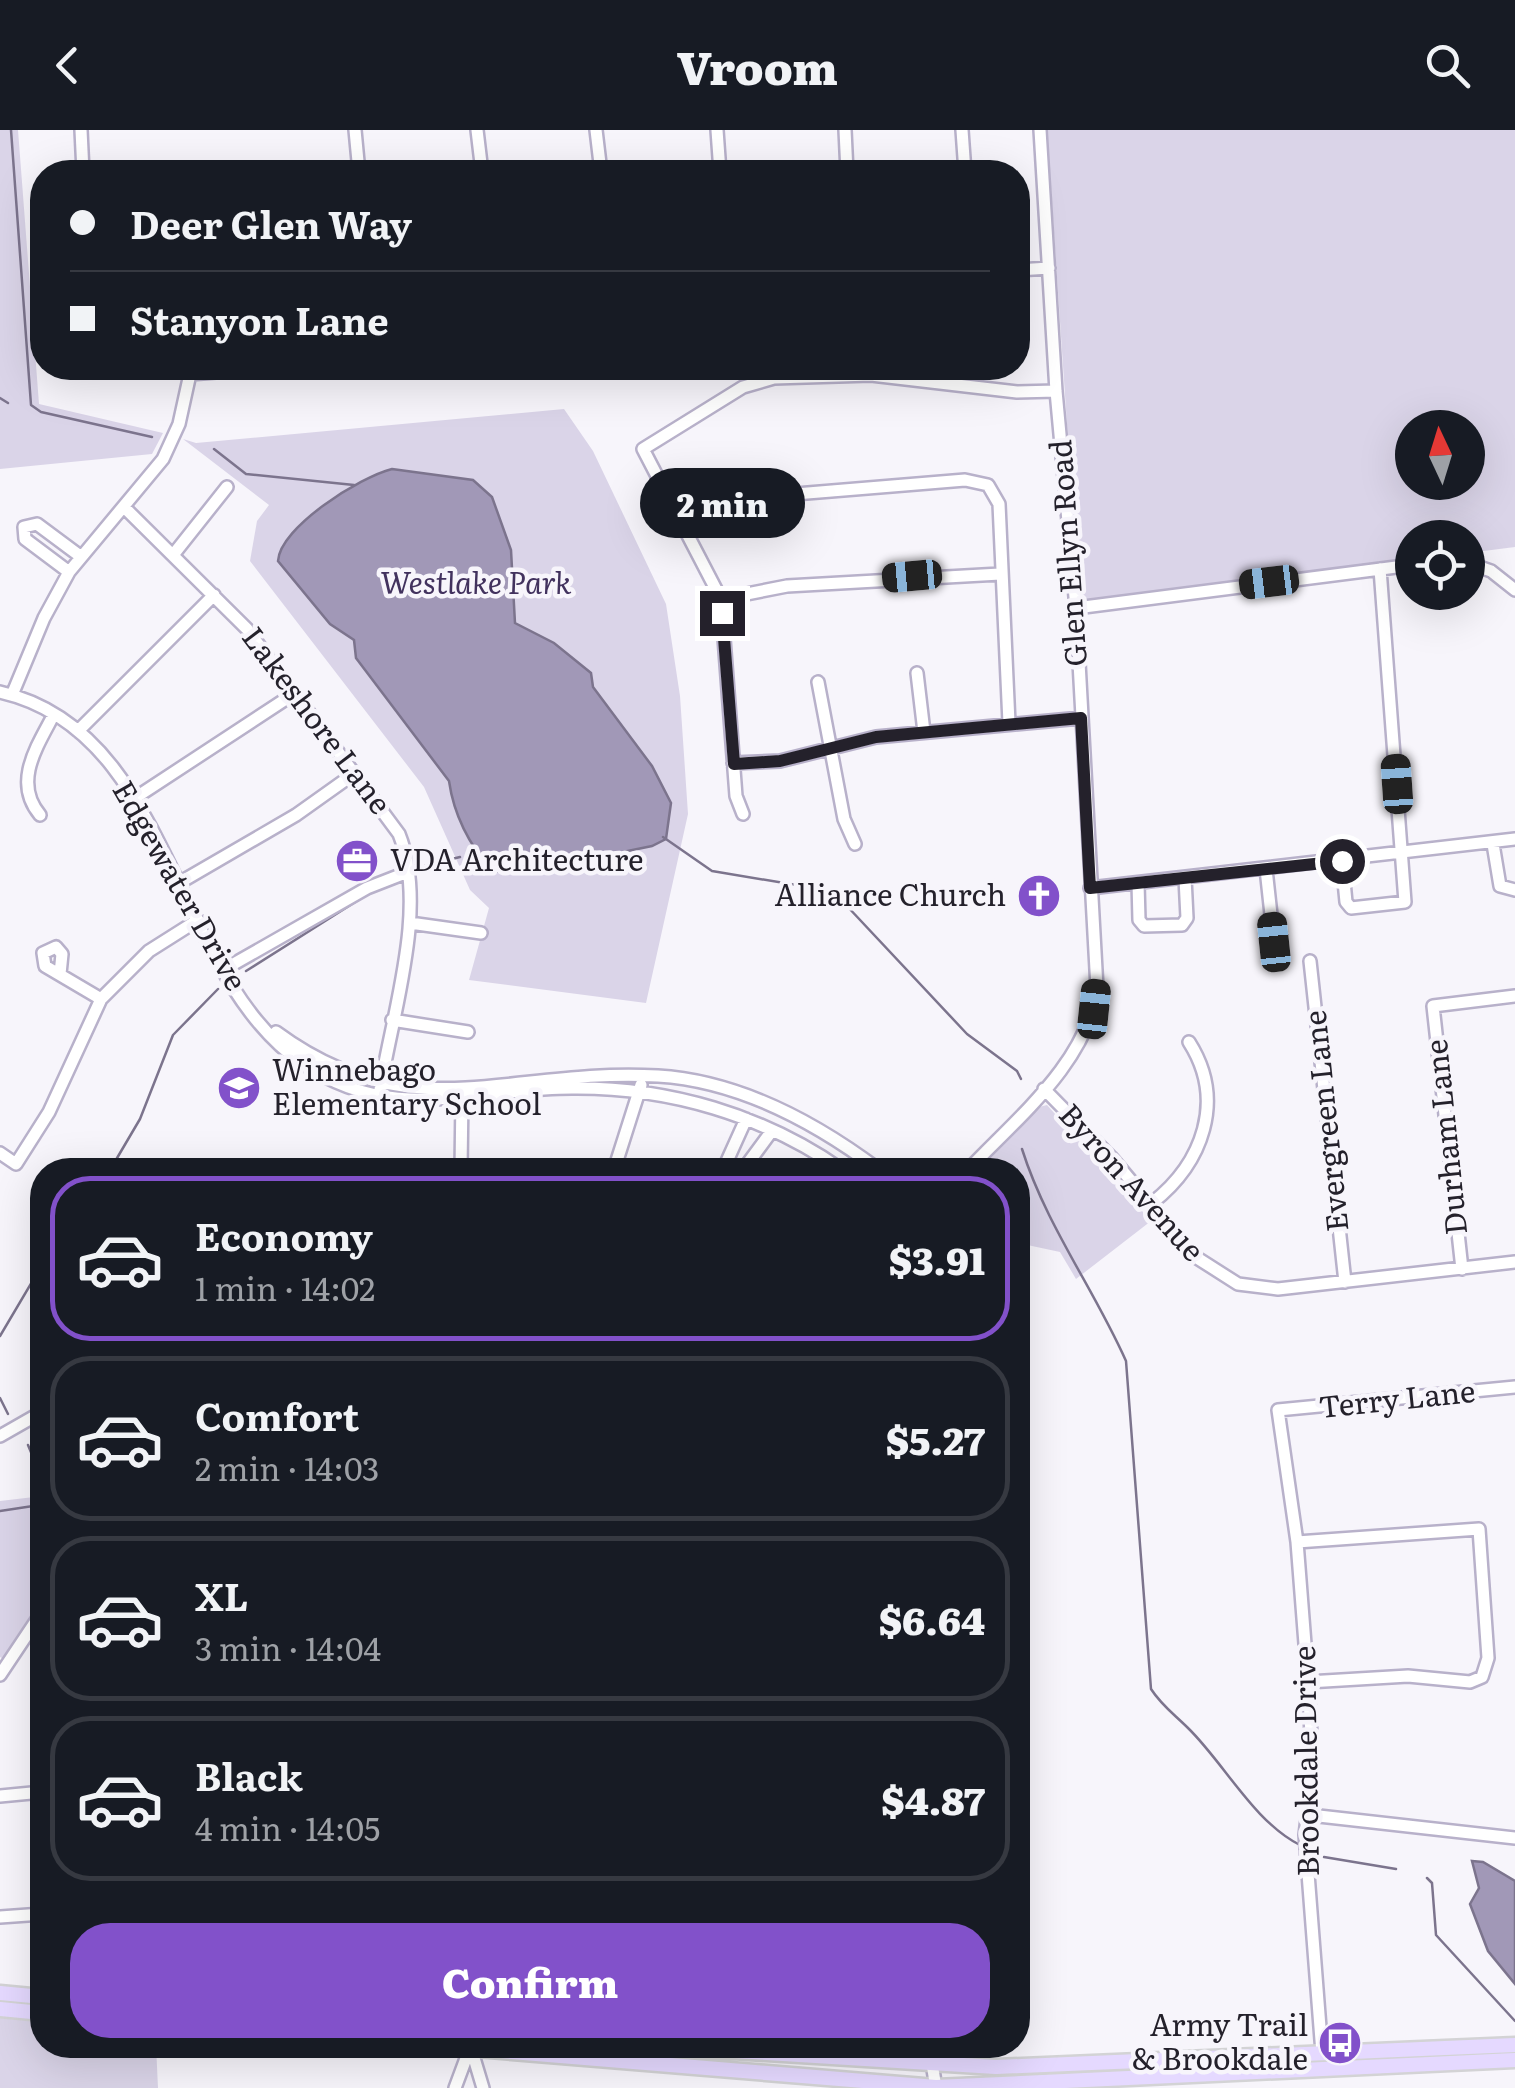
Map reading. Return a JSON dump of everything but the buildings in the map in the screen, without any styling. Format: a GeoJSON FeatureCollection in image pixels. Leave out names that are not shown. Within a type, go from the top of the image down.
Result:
{"type":"FeatureCollection","features":[{"type":"Feature","properties":{"kind":"main road"},"geometry":{"type":"LineString","coordinates":[[0,1993],[30,1996]]}},
{"type":"Feature","properties":{"kind":"main road"},"geometry":{"type":"LineString","coordinates":[[0,2009],[30,2012]]}},
{"type":"Feature","properties":{"kind":"main road"},"geometry":{"type":"LineString","coordinates":[[820,2058],[933,2066],[1515,2044]]}},
{"type":"Feature","properties":{"kind":"main road"},"geometry":{"type":"LineString","coordinates":[[1320,2070],[1328,2053]]}},
{"type":"Feature","properties":{"kind":"main road"},"geometry":{"type":"LineString","coordinates":[[604,2058],[936,2088],[1515,2060]]}},
{"type":"Feature","properties":{"kind":"street"},"geometry":{"type":"LineString","coordinates":[[81,130],[82,160]]}},
{"type":"Feature","properties":{"kind":"street"},"geometry":{"type":"LineString","coordinates":[[356,130],[358,160]]}},
{"type":"Feature","properties":{"kind":"street"},"geometry":{"type":"LineString","coordinates":[[477,130],[481,160]]}},
{"type":"Feature","properties":{"kind":"street"},"geometry":{"type":"LineString","coordinates":[[596,130],[600,160]]}},
{"type":"Feature","properties":{"kind":"street"},"geometry":{"type":"LineString","coordinates":[[717,130],[719,160]]}},
{"type":"Feature","properties":{"kind":"street"},"geometry":{"type":"LineString","coordinates":[[845,130],[846,160]]}},
{"type":"Feature","properties":{"kind":"street"},"geometry":{"type":"LineString","coordinates":[[962,130],[964,160]]}},
{"type":"Feature","properties":{"kind":"street","name":"Glen Ellyn Road"},"geometry":{"type":"LineString","coordinates":[[979,1158],[1044,1089],[1086,1035],[1094,1009],[1076,608],[1056,391],[1040,130]]}},
{"type":"Feature","properties":{"kind":"street"},"geometry":{"type":"LineString","coordinates":[[1030,269],[1049,268]]}},
{"type":"Feature","properties":{"kind":"street"},"geometry":{"type":"LineString","coordinates":[[6,694],[69,572],[164,459],[179,424],[189,380]]}},
{"type":"Feature","properties":{"kind":"street"},"geometry":{"type":"LineString","coordinates":[[743,814],[736,796],[721,600],[642,448],[749,384],[766,380]]}},
{"type":"Feature","properties":{"kind":"street"},"geometry":{"type":"LineString","coordinates":[[914,380],[1017,392],[1056,391]]}},
{"type":"Feature","properties":{"kind":"street"},"geometry":{"type":"LineString","coordinates":[[682,524],[747,498],[965,480],[988,485],[1000,504],[1008,723]]}},
{"type":"Feature","properties":{"kind":"street"},"geometry":{"type":"LineString","coordinates":[[173,555],[227,487]]}},
{"type":"Feature","properties":{"kind":"street","name":"Lakeshore Lane"},"geometry":{"type":"LineString","coordinates":[[125,508],[247,630],[394,823],[408,859],[412,886],[410,923],[380,1090]]}},
{"type":"Feature","properties":{"kind":"street"},"geometry":{"type":"LineString","coordinates":[[69,572],[25,538],[24,527],[37,524],[80,556]]}},
{"type":"Feature","properties":{"kind":"street"},"geometry":{"type":"LineString","coordinates":[[1076,608],[1395,567]]}},
{"type":"Feature","properties":{"kind":"street"},"geometry":{"type":"LineString","coordinates":[[1342,861],[1346,902],[1351,908],[1405,902],[1380,569]]}},
{"type":"Feature","properties":{"kind":"street"},"geometry":{"type":"LineString","coordinates":[[1485,569],[1515,590]]}},
{"type":"Feature","properties":{"kind":"street"},"geometry":{"type":"LineString","coordinates":[[721,600],[786,586],[1000,574]]}},
{"type":"Feature","properties":{"kind":"street"},"geometry":{"type":"LineString","coordinates":[[78,731],[214,595]]}},
{"type":"Feature","properties":{"kind":"street"},"geometry":{"type":"LineString","coordinates":[[917,673],[924,732]]}},
{"type":"Feature","properties":{"kind":"street"},"geometry":{"type":"LineString","coordinates":[[818,682],[844,818],[856,844]]}},
{"type":"Feature","properties":{"kind":"street"},"geometry":{"type":"LineString","coordinates":[[134,798],[294,693]]}},
{"type":"Feature","properties":{"kind":"street","name":"Edgewater Drive"},"geometry":{"type":"LineString","coordinates":[[6,694],[78,731],[134,798],[223,970],[257,1018],[304,1065],[399,1100],[567,1088],[640,1090],[746,1119],[820,1158]]}},
{"type":"Feature","properties":{"kind":"street"},"geometry":{"type":"LineString","coordinates":[[40,815],[29,802],[28,773],[53,716]]}},
{"type":"Feature","properties":{"kind":"street"},"geometry":{"type":"LineString","coordinates":[[734,764],[780,761],[924,732],[1081,718]]}},
{"type":"Feature","properties":{"kind":"street"},"geometry":{"type":"LineString","coordinates":[[179,883],[282,824],[355,772]]}},
{"type":"Feature","properties":{"kind":"street"},"geometry":{"type":"LineString","coordinates":[[1090,888],[1515,839]]}},
{"type":"Feature","properties":{"kind":"street"},"geometry":{"type":"LineString","coordinates":[[1493,844],[1500,886],[1515,890]]}},
{"type":"Feature","properties":{"kind":"street"},"geometry":{"type":"LineString","coordinates":[[1266,869],[1274,942]]}},
{"type":"Feature","properties":{"kind":"street"},"geometry":{"type":"LineString","coordinates":[[223,970],[376,884],[408,872]]}},
{"type":"Feature","properties":{"kind":"street"},"geometry":{"type":"LineString","coordinates":[[1138,883],[1139,920],[1144,926],[1182,925],[1187,918],[1185,878]]}},
{"type":"Feature","properties":{"kind":"street"},"geometry":{"type":"LineString","coordinates":[[0,1153],[16,1164],[49,1112],[101,999],[148,951],[198,920]]}},
{"type":"Feature","properties":{"kind":"street"},"geometry":{"type":"LineString","coordinates":[[410,923],[482,933]]}},
{"type":"Feature","properties":{"kind":"street","name":"Evergreen Lane"},"geometry":{"type":"LineString","coordinates":[[1310,961],[1345,1282]]}},
{"type":"Feature","properties":{"kind":"street"},"geometry":{"type":"LineString","coordinates":[[60,974],[101,999]]}},
{"type":"Feature","properties":{"kind":"street","name":"Durham Lane"},"geometry":{"type":"LineString","coordinates":[[1462,1268],[1431,1004],[1515,996]]}},
{"type":"Feature","properties":{"kind":"street"},"geometry":{"type":"LineString","coordinates":[[392,1020],[468,1032]]}},
{"type":"Feature","properties":{"kind":"street"},"geometry":{"type":"LineString","coordinates":[[1152,1203],[1180,1179],[1204,1136],[1207,1118],[1200,1060],[1189,1042]]}},
{"type":"Feature","properties":{"kind":"street","name":"Edgewater Drive"},"geometry":{"type":"LineString","coordinates":[[462,1094],[600,1074],[698,1082],[798,1116],[861,1158]]}},
{"type":"Feature","properties":{"kind":"street"},"geometry":{"type":"LineString","coordinates":[[618,1158],[643,1076]]}},
{"type":"Feature","properties":{"kind":"street","name":"Byron Avenue"},"geometry":{"type":"LineString","coordinates":[[1044,1089],[1152,1203],[1194,1256],[1231,1281],[1278,1290],[1515,1262]]}},
{"type":"Feature","properties":{"kind":"street"},"geometry":{"type":"LineString","coordinates":[[461,1158],[462,1094]]}},
{"type":"Feature","properties":{"kind":"street"},"geometry":{"type":"LineString","coordinates":[[728,1158],[746,1119]]}},
{"type":"Feature","properties":{"kind":"street"},"geometry":{"type":"LineString","coordinates":[[752,1158],[771,1132]]}},
{"type":"Feature","properties":{"kind":"street","name":"Terry Lane"},"geometry":{"type":"LineString","coordinates":[[1278,1410],[1515,1387]]}},
{"type":"Feature","properties":{"kind":"street","name":"Brookdale Drive"},"geometry":{"type":"LineString","coordinates":[[1278,1410],[1298,1542],[1313,1769],[1306,1836],[1328,2053]]}},
{"type":"Feature","properties":{"kind":"street"},"geometry":{"type":"LineString","coordinates":[[0,1436],[30,1419]]}},
{"type":"Feature","properties":{"kind":"street"},"geometry":{"type":"LineString","coordinates":[[1298,1542],[1478,1529],[1488,1658],[1482,1677],[1470,1682],[1408,1676],[1308,1682]]}},
{"type":"Feature","properties":{"kind":"street"},"geometry":{"type":"LineString","coordinates":[[2,1667],[30,1628]]}},
{"type":"Feature","properties":{"kind":"street"},"geometry":{"type":"LineString","coordinates":[[0,1796],[30,1793]]}},
{"type":"Feature","properties":{"kind":"street"},"geometry":{"type":"LineString","coordinates":[[1310,1815],[1515,1838]]}},
{"type":"Feature","properties":{"kind":"street"},"geometry":{"type":"LineString","coordinates":[[0,1917],[30,1915]]}},
{"type":"Feature","properties":{"kind":"street"},"geometry":{"type":"LineString","coordinates":[[455,2088],[466,2058]]}},
{"type":"Feature","properties":{"kind":"street"},"geometry":{"type":"LineString","coordinates":[[474,2058],[482,2088]]}},
{"type":"Feature","properties":{"kind":"street"},"geometry":{"type":"LineString","coordinates":[[932,2058],[936,2088]]}},
{"type":"Feature","properties":{"kind":"green space"},"geometry":{"type":"Polygon","coordinates":[[[0,130],[18,130],[30,287],[30,380],[37,380],[39,404],[163,433],[152,454],[0,469],[0,130]]]}},
{"type":"Feature","properties":{"kind":"green space"},"geometry":{"type":"Polygon","coordinates":[[[1047,130],[1515,130],[1515,547],[1485,551],[1485,520],[1395,520],[1395,562],[1079,601],[1047,130]]]}},
{"type":"Feature","properties":{"kind":"green space","name":"Westlake Park"},"geometry":{"type":"Polygon","coordinates":[[[564,409],[593,451],[666,604],[680,696],[688,814],[646,1003],[469,980],[489,908],[470,890],[424,787],[250,561],[257,521],[269,505],[183,439],[196,443],[564,409]]]}},
{"type":"Feature","properties":{"kind":"green space"},"geometry":{"type":"Polygon","coordinates":[[[1047,1105],[1151,1221],[1076,1279],[1060,1252],[1030,1246],[1030,1158],[990,1158],[1039,1107],[1047,1105]]]}},
{"type":"Feature","properties":{"kind":"green space"},"geometry":{"type":"Polygon","coordinates":[[[30,1497],[30,1635],[12,1664],[0,1657],[0,1501],[30,1497]]]}},
{"type":"Feature","properties":{"kind":"green space"},"geometry":{"type":"Polygon","coordinates":[[[0,2015],[30,2018],[30,2058],[157,2058],[158,2088],[0,2088],[0,2015]]]}},
{"type":"Feature","properties":{"kind":"shaded area"},"geometry":{"type":"Polygon","coordinates":[[[392,469],[473,480],[492,497],[511,550],[515,623],[554,643],[591,673],[593,687],[652,766],[671,803],[666,839],[652,846],[579,861],[493,872],[484,862],[459,818],[449,781],[356,658],[354,640],[330,624],[278,561],[292,533],[324,505],[361,482],[392,469]]]}},
{"type":"Feature","properties":{"kind":"shaded area"},"geometry":{"type":"Polygon","coordinates":[[[1472,1861],[1483,1862],[1515,1881],[1515,1984],[1488,1951],[1470,1904],[1479,1888],[1472,1861]]]}},
{"type":"Feature","properties":{"kind":"waterway"},"geometry":{"type":"LineString","coordinates":[[11,130],[31,405],[41,412],[152,437]]}},
{"type":"Feature","properties":{"kind":"waterway"},"geometry":{"type":"LineString","coordinates":[[0,398],[8,403]]}},
{"type":"Feature","properties":{"kind":"waterway"},"geometry":{"type":"LineString","coordinates":[[214,449],[246,474],[354,485]]}},
{"type":"Feature","properties":{"kind":"waterway"},"geometry":{"type":"LineString","coordinates":[[663,837],[712,871],[814,888],[846,905],[967,1034],[1017,1071],[1021,1079]]}},
{"type":"Feature","properties":{"kind":"waterway"},"geometry":{"type":"LineString","coordinates":[[468,853],[476,849]]}},
{"type":"Feature","properties":{"kind":"waterway"},"geometry":{"type":"LineString","coordinates":[[415,868],[460,857]]}},
{"type":"Feature","properties":{"kind":"waterway"},"geometry":{"type":"LineString","coordinates":[[246,971],[371,892]]}},
{"type":"Feature","properties":{"kind":"waterway"},"geometry":{"type":"LineString","coordinates":[[117,1158],[140,1119],[173,1035],[218,989]]}},
{"type":"Feature","properties":{"kind":"waterway"},"geometry":{"type":"LineString","coordinates":[[1022,1149],[1025,1158]]}},
{"type":"Feature","properties":{"kind":"waterway"},"geometry":{"type":"LineString","coordinates":[[1030,1171],[1126,1361],[1151,1689],[1268,1822],[1300,1845]]}},
{"type":"Feature","properties":{"kind":"waterway"},"geometry":{"type":"LineString","coordinates":[[0,1336],[30,1285]]}},
{"type":"Feature","properties":{"kind":"waterway"},"geometry":{"type":"LineString","coordinates":[[0,1398],[8,1414]]}},
{"type":"Feature","properties":{"kind":"waterway"},"geometry":{"type":"LineString","coordinates":[[28,1445],[30,1450]]}},
{"type":"Feature","properties":{"kind":"waterway"},"geometry":{"type":"LineString","coordinates":[[0,1511],[30,1506]]}},
{"type":"Feature","properties":{"kind":"waterway"},"geometry":{"type":"LineString","coordinates":[[1324,1857],[1396,1869]]}},
{"type":"Feature","properties":{"kind":"waterway"},"geometry":{"type":"LineString","coordinates":[[1427,1878],[1432,1883],[1436,1935],[1515,2021]]}},
{"type":"Feature","properties":{"kind":"place","name":"VDA Architecture"},"geometry":{"type":"Point","coordinates":[357,861]}},
{"type":"Feature","properties":{"kind":"place","name":"Alliance Church"},"geometry":{"type":"Point","coordinates":[1039,896]}},
{"type":"Feature","properties":{"kind":"place","name":"Winnebago Elementary School"},"geometry":{"type":"Point","coordinates":[239,1088]}},
{"type":"Feature","properties":{"kind":"place","name":"Army Trail & Brookdale"},"geometry":{"type":"Point","coordinates":[1340,2043]}},
{"type":"Feature","properties":{"kind":"route"},"geometry":{"type":"LineString","coordinates":[[722,613],[734,764],[780,761],[876,737],[1081,718],[1090,888],[1342,861]]}}]}
